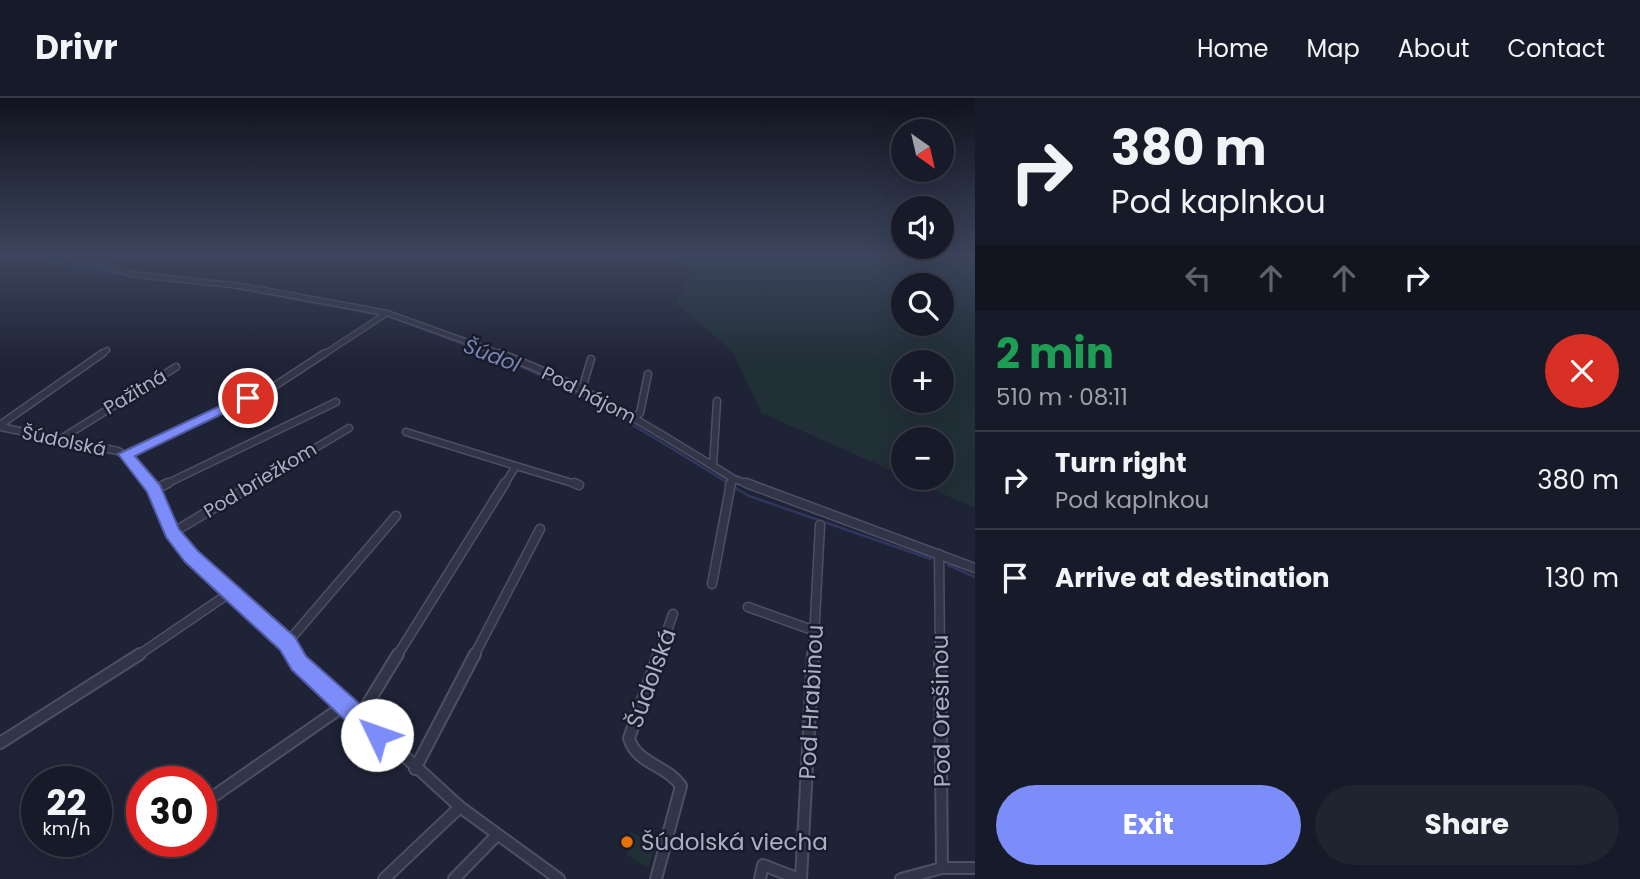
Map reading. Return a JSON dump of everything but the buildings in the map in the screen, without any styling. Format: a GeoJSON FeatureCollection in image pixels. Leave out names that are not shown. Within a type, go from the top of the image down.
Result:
{"type":"FeatureCollection","features":[{"type":"Feature","properties":{"kind":"street","name":"Pod hájom"},"geometry":{"type":"LineString","coordinates":[[263,290],[386,315],[529,364],[635,418],[713,466],[731,483],[975,568]]}},
{"type":"Feature","properties":{"kind":"street"},"geometry":{"type":"LineString","coordinates":[[126,454],[272,387],[386,315]]}},
{"type":"Feature","properties":{"kind":"street"},"geometry":{"type":"LineString","coordinates":[[0,426],[107,350]]}},
{"type":"Feature","properties":{"kind":"street"},"geometry":{"type":"LineString","coordinates":[[579,388],[583,386],[592,359]]}},
{"type":"Feature","properties":{"kind":"street","name":"Pažitná"},"geometry":{"type":"LineString","coordinates":[[58,440],[176,367]]}},
{"type":"Feature","properties":{"kind":"street"},"geometry":{"type":"LineString","coordinates":[[635,418],[640,413],[648,374]]}},
{"type":"Feature","properties":{"kind":"street"},"geometry":{"type":"LineString","coordinates":[[713,466],[717,401]]}},
{"type":"Feature","properties":{"kind":"street"},"geometry":{"type":"LineString","coordinates":[[154,489],[336,402]]}},
{"type":"Feature","properties":{"kind":"street","name":"Šúdolská"},"geometry":{"type":"LineString","coordinates":[[0,426],[126,454],[154,489],[172,533],[191,556],[287,643],[299,663],[460,807],[496,836],[559,879]]}},
{"type":"Feature","properties":{"kind":"street","name":"Pod briežkom"},"geometry":{"type":"LineString","coordinates":[[172,533],[349,428]]}},
{"type":"Feature","properties":{"kind":"street"},"geometry":{"type":"LineString","coordinates":[[0,437],[12,430]]}},
{"type":"Feature","properties":{"kind":"street"},"geometry":{"type":"LineString","coordinates":[[406,432],[579,485]]}},
{"type":"Feature","properties":{"kind":"street"},"geometry":{"type":"LineString","coordinates":[[359,718],[456,556],[476,532],[516,466]]}},
{"type":"Feature","properties":{"kind":"street"},"geometry":{"type":"LineString","coordinates":[[712,584],[731,483]]}},
{"type":"Feature","properties":{"kind":"street"},"geometry":{"type":"LineString","coordinates":[[287,643],[396,516]]}},
{"type":"Feature","properties":{"kind":"street","name":"Pod Hrabinou"},"geometry":{"type":"LineString","coordinates":[[800,879],[820,525]]}},
{"type":"Feature","properties":{"kind":"street"},"geometry":{"type":"LineString","coordinates":[[415,769],[540,529]]}},
{"type":"Feature","properties":{"kind":"street","name":"Pod Orešinou"},"geometry":{"type":"LineString","coordinates":[[939,554],[942,868]]}},
{"type":"Feature","properties":{"kind":"street"},"geometry":{"type":"LineString","coordinates":[[0,743],[177,631],[231,593]]}},
{"type":"Feature","properties":{"kind":"street"},"geometry":{"type":"LineString","coordinates":[[748,607],[815,631]]}},
{"type":"Feature","properties":{"kind":"street","name":"Šúdolská"},"geometry":{"type":"LineString","coordinates":[[656,879],[681,786],[678,778],[669,771],[635,753],[629,738],[673,614]]}},
{"type":"Feature","properties":{"kind":"street"},"geometry":{"type":"LineString","coordinates":[[217,794],[345,705]]}},
{"type":"Feature","properties":{"kind":"street"},"geometry":{"type":"LineString","coordinates":[[384,879],[460,807]]}},
{"type":"Feature","properties":{"kind":"street"},"geometry":{"type":"LineString","coordinates":[[454,879],[496,836]]}},
{"type":"Feature","properties":{"kind":"street"},"geometry":{"type":"LineString","coordinates":[[760,879],[763,865],[800,879]]}},
{"type":"Feature","properties":{"kind":"street"},"geometry":{"type":"LineString","coordinates":[[901,879],[942,868],[975,868]]}},
{"type":"Feature","properties":{"kind":"shaded area"},"geometry":{"type":"Polygon","coordinates":[[[682,290],[891,290],[891,336],[954,336],[954,290],[975,290],[975,508],[934,490],[954,490],[954,427],[891,427],[891,471],[762,413],[732,351],[676,303],[682,290]]]}},
{"type":"Feature","properties":{"kind":"shaded area"},"geometry":{"type":"Polygon","coordinates":[[[631,832],[656,845],[648,868],[627,855],[631,832]]]}},
{"type":"Feature","properties":{"kind":"waterway","name":"Šúdol"},"geometry":{"type":"LineString","coordinates":[[246,290],[390,317],[491,355]]}},
{"type":"Feature","properties":{"kind":"waterway","name":"Šúdol"},"geometry":{"type":"LineString","coordinates":[[487,353],[491,355]]}},
{"type":"Feature","properties":{"kind":"waterway","name":"Šúdol"},"geometry":{"type":"LineString","coordinates":[[491,355],[580,396],[728,483]]}},
{"type":"Feature","properties":{"kind":"waterway","name":"Šúdol"},"geometry":{"type":"LineString","coordinates":[[734,487],[749,496],[931,559]]}},
{"type":"Feature","properties":{"kind":"waterway","name":"Šúdol"},"geometry":{"type":"LineString","coordinates":[[948,565],[975,577]]}},
{"type":"Feature","properties":{"kind":"place","name":"Šúdolská viecha"},"geometry":{"type":"Point","coordinates":[627,842]}},
{"type":"Feature","properties":{"kind":"route"},"geometry":{"type":"LineString","coordinates":[[248,398],[126,454],[154,489],[172,533],[191,556],[287,643],[299,663],[377,735]]}}]}
